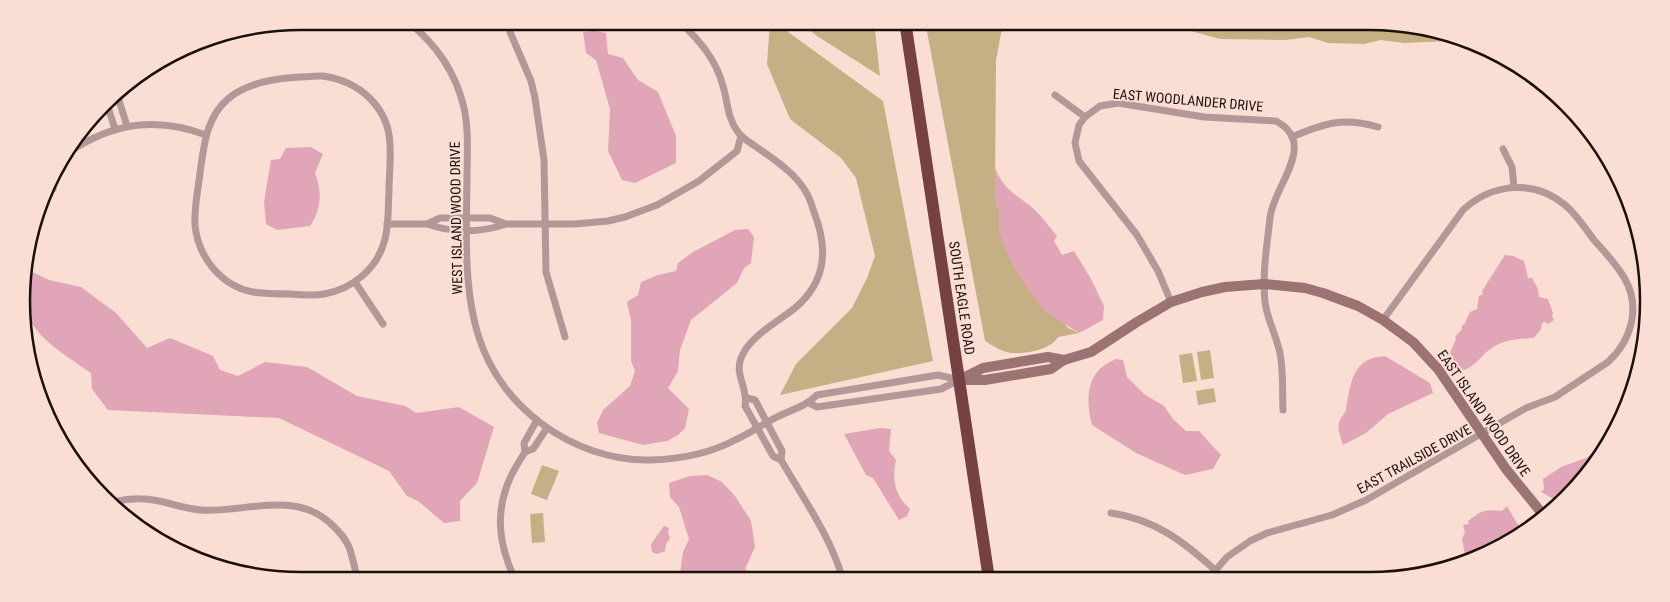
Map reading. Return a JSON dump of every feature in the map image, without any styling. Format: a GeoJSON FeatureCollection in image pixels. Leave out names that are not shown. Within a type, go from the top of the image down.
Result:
{"type":"FeatureCollection","features":[{"type":"Feature","properties":{"kind":"highway","name":"SOUTH EAGLE ROAD"},"geometry":{"type":"LineString","coordinates":[[906,30],[987,572]]}},
{"type":"Feature","properties":{"kind":"street","name":"WEST ISLAND WOOD DRIVE"},"geometry":{"type":"LineString","coordinates":[[418,30],[436,50],[446,65],[460,92],[464,107],[468,135],[467,230],[469,300],[479,340],[487,358],[504,386],[517,401],[547,428],[584,448],[618,457],[647,460],[676,459],[701,454],[726,445],[767,422],[809,404],[817,395],[938,375],[959,380]]}},
{"type":"Feature","properties":{"kind":"street"},"geometry":{"type":"LineString","coordinates":[[509,30],[531,81],[535,98],[544,160],[546,272],[565,337]]}},
{"type":"Feature","properties":{"kind":"street"},"geometry":{"type":"LineString","coordinates":[[688,30],[707,50],[716,67],[723,86],[730,118],[741,136],[790,171],[800,182],[812,204],[819,224],[823,246],[821,269],[811,291],[796,307],[766,330],[744,352],[739,364],[739,376],[747,398],[745,406],[773,456],[781,460],[830,546],[840,572]]}},
{"type":"Feature","properties":{"kind":"street"},"geometry":{"type":"LineString","coordinates":[[323,76],[343,80],[353,85],[370,98],[382,114],[388,129],[390,145],[387,224],[385,240],[378,257],[369,271],[355,282],[340,290],[323,294],[263,294],[237,287],[216,272],[207,260],[200,248],[195,224],[206,135],[211,121],[229,98],[252,84],[323,76]]}},
{"type":"Feature","properties":{"kind":"street"},"geometry":{"type":"LineString","coordinates":[[1056,95],[1084,117],[1079,125],[1075,143],[1079,162],[1137,235],[1158,271],[1171,302]]}},
{"type":"Feature","properties":{"kind":"street"},"geometry":{"type":"LineString","coordinates":[[119,100],[127,126]]}},
{"type":"Feature","properties":{"kind":"street","name":"EAST WOODLANDER DRIVE"},"geometry":{"type":"LineString","coordinates":[[1084,117],[1100,106],[1118,103],[1204,117],[1276,121],[1284,125],[1292,137]]}},
{"type":"Feature","properties":{"kind":"street"},"geometry":{"type":"LineString","coordinates":[[109,109],[115,129]]}},
{"type":"Feature","properties":{"kind":"street"},"geometry":{"type":"LineString","coordinates":[[1282,410],[1281,358],[1265,303],[1264,284],[1270,215],[1275,197],[1294,158],[1292,137],[1317,126],[1339,122],[1359,122],[1378,127]]}},
{"type":"Feature","properties":{"kind":"street"},"geometry":{"type":"LineString","coordinates":[[79,146],[91,139],[127,126],[164,125],[186,128],[206,135]]}},
{"type":"Feature","properties":{"kind":"street"},"geometry":{"type":"LineString","coordinates":[[427,224],[440,218],[467,217],[490,218],[506,224],[574,224],[608,221],[625,217],[657,205],[699,181],[737,151],[741,136]]}},
{"type":"Feature","properties":{"kind":"street"},"geometry":{"type":"LineString","coordinates":[[1383,320],[1464,210],[1486,194],[1514,187],[1512,167],[1503,149]]}},
{"type":"Feature","properties":{"kind":"street","name":"EAST TRAILSIDE DRIVE"},"geometry":{"type":"LineString","coordinates":[[1215,570],[1234,551],[1258,537],[1350,508],[1526,408],[1555,397],[1616,355],[1630,331],[1633,315],[1632,298],[1626,280],[1566,205],[1539,190],[1514,187]]}},
{"type":"Feature","properties":{"kind":"street"},"geometry":{"type":"LineString","coordinates":[[387,224],[427,224],[441,229],[490,230],[506,224]]}},
{"type":"Feature","properties":{"kind":"street"},"geometry":{"type":"LineString","coordinates":[[355,282],[382,324]]}},
{"type":"Feature","properties":{"kind":"street","name":"EAST ISLAND WOOD DRIVE"},"geometry":{"type":"LineString","coordinates":[[959,380],[983,368],[1048,357],[1064,360],[1091,352],[1171,302],[1225,287],[1264,284],[1305,288],[1358,306],[1383,320],[1413,342],[1438,369],[1516,482],[1540,511]]}},
{"type":"Feature","properties":{"kind":"street","name":"WEST ISLAND WOOD DRIVE"},"geometry":{"type":"LineString","coordinates":[[809,404],[817,407],[940,389],[959,380]]}},
{"type":"Feature","properties":{"kind":"street"},"geometry":{"type":"LineString","coordinates":[[747,398],[755,400],[782,451],[781,460]]}},
{"type":"Feature","properties":{"kind":"street"},"geometry":{"type":"LineString","coordinates":[[512,572],[501,542],[500,517],[506,487],[525,452],[524,443],[537,420]]}},
{"type":"Feature","properties":{"kind":"street"},"geometry":{"type":"LineString","coordinates":[[525,452],[533,449],[547,428]]}},
{"type":"Feature","properties":{"kind":"street"},"geometry":{"type":"LineString","coordinates":[[118,502],[144,499],[201,510],[277,504],[301,507],[320,515],[337,529],[349,548],[356,572]]}},
{"type":"Feature","properties":{"kind":"street"},"geometry":{"type":"LineString","coordinates":[[1111,513],[1130,516],[1163,530],[1194,551],[1215,570]]}},
{"type":"Feature","properties":{"kind":"shaded area"},"geometry":{"type":"Polygon","coordinates":[[[769,30],[785,30],[883,101],[933,361],[780,395],[796,364],[852,308],[867,278],[875,256],[856,178],[841,158],[790,119],[767,64],[769,30]]]}},
{"type":"Feature","properties":{"kind":"shaded area"},"geometry":{"type":"Polygon","coordinates":[[[809,30],[875,30],[880,76],[809,30]]]}},
{"type":"Feature","properties":{"kind":"shaded area"},"geometry":{"type":"Polygon","coordinates":[[[927,30],[1005,30],[1001,33],[996,61],[995,198],[999,209],[999,233],[1068,328],[1079,333],[1058,337],[1044,348],[1023,353],[1011,353],[985,341],[927,30]]]}},
{"type":"Feature","properties":{"kind":"shaded area"},"geometry":{"type":"Polygon","coordinates":[[[1187,30],[1369,30],[1404,32],[1446,41],[1404,43],[1381,40],[1364,44],[1328,43],[1309,37],[1285,40],[1220,39],[1187,30]]]}},
{"type":"Feature","properties":{"kind":"shaded area"},"geometry":{"type":"Polygon","coordinates":[[[596,31],[606,33],[608,54],[623,58],[638,80],[658,92],[676,136],[676,163],[635,183],[622,180],[608,151],[610,109],[596,60],[586,53],[583,32],[596,31]]]}},
{"type":"Feature","properties":{"kind":"shaded area"},"geometry":{"type":"Polygon","coordinates":[[[311,147],[323,154],[315,173],[320,193],[317,213],[310,226],[277,230],[266,224],[264,202],[271,160],[280,159],[286,148],[311,147]]]}},
{"type":"Feature","properties":{"kind":"shaded area"},"geometry":{"type":"Polygon","coordinates":[[[995,168],[1008,189],[1036,211],[1057,236],[1054,241],[1062,255],[1074,251],[1091,279],[1104,306],[1103,320],[1079,333],[1046,312],[1030,292],[1012,264],[999,233],[999,209],[995,198],[995,168]]]}},
{"type":"Feature","properties":{"kind":"shaded area"},"geometry":{"type":"Polygon","coordinates":[[[748,229],[754,237],[751,263],[744,268],[737,283],[691,320],[680,350],[678,371],[668,388],[689,409],[685,428],[678,435],[667,441],[643,445],[599,433],[597,423],[603,410],[630,386],[635,371],[631,361],[631,320],[627,302],[638,295],[641,282],[658,275],[676,271],[678,263],[693,252],[735,230],[748,229]]]}},
{"type":"Feature","properties":{"kind":"shaded area"},"geometry":{"type":"Polygon","coordinates":[[[1505,255],[1524,261],[1528,278],[1532,278],[1538,289],[1539,297],[1548,299],[1554,320],[1548,324],[1542,323],[1541,329],[1534,338],[1512,340],[1497,345],[1472,366],[1464,370],[1455,364],[1450,353],[1456,339],[1455,337],[1462,329],[1462,325],[1464,325],[1470,312],[1477,309],[1479,296],[1483,294],[1482,291],[1505,255]]]}},
{"type":"Feature","properties":{"kind":"shaded area"},"geometry":{"type":"Polygon","coordinates":[[[32,272],[49,280],[81,287],[116,313],[147,348],[170,338],[213,356],[220,370],[238,376],[265,362],[307,367],[357,396],[405,406],[416,413],[459,407],[494,427],[477,483],[460,501],[460,521],[444,523],[418,501],[407,496],[389,471],[279,418],[108,410],[92,389],[91,373],[54,347],[31,321],[32,272]]]}},
{"type":"Feature","properties":{"kind":"shaded area"},"geometry":{"type":"Polygon","coordinates":[[[1210,350],[1214,378],[1201,380],[1197,352],[1210,350]]]}},
{"type":"Feature","properties":{"kind":"shaded area"},"geometry":{"type":"Polygon","coordinates":[[[1192,353],[1197,381],[1183,383],[1179,355],[1192,353]]]}},
{"type":"Feature","properties":{"kind":"shaded area"},"geometry":{"type":"Polygon","coordinates":[[[1385,356],[1430,383],[1433,393],[1388,414],[1366,433],[1343,445],[1339,425],[1345,411],[1355,373],[1366,361],[1385,356]]]}},
{"type":"Feature","properties":{"kind":"shaded area"},"geometry":{"type":"Polygon","coordinates":[[[1116,359],[1123,360],[1127,377],[1144,394],[1164,406],[1173,419],[1186,431],[1199,431],[1221,455],[1213,469],[1185,475],[1136,453],[1092,425],[1088,402],[1090,386],[1096,373],[1116,359]]]}},
{"type":"Feature","properties":{"kind":"shaded area"},"geometry":{"type":"Polygon","coordinates":[[[1214,388],[1216,402],[1198,405],[1196,391],[1214,388]]]}},
{"type":"Feature","properties":{"kind":"shaded area"},"geometry":{"type":"Polygon","coordinates":[[[880,428],[891,429],[889,451],[896,460],[894,480],[897,492],[910,509],[907,516],[899,520],[873,478],[866,475],[844,434],[880,428]]]}},
{"type":"Feature","properties":{"kind":"shaded area"},"geometry":{"type":"Polygon","coordinates":[[[1593,453],[1573,480],[1554,499],[1541,492],[1544,489],[1543,479],[1561,467],[1586,458],[1593,453]]]}},
{"type":"Feature","properties":{"kind":"shaded area"},"geometry":{"type":"Polygon","coordinates":[[[542,465],[559,471],[547,500],[531,494],[542,465]]]}},
{"type":"Feature","properties":{"kind":"shaded area"},"geometry":{"type":"Polygon","coordinates":[[[707,475],[722,482],[735,496],[751,521],[755,547],[745,569],[749,572],[680,572],[683,552],[689,539],[679,507],[670,497],[669,483],[690,476],[707,475]]]}},
{"type":"Feature","properties":{"kind":"shaded area"},"geometry":{"type":"Polygon","coordinates":[[[1507,506],[1519,527],[1489,544],[1465,554],[1462,539],[1465,532],[1463,525],[1469,524],[1468,521],[1480,512],[1487,510],[1502,511],[1507,506]]]}},
{"type":"Feature","properties":{"kind":"shaded area"},"geometry":{"type":"Polygon","coordinates":[[[543,513],[545,542],[532,543],[530,514],[543,513]]]}},
{"type":"Feature","properties":{"kind":"shaded area"},"geometry":{"type":"Polygon","coordinates":[[[664,526],[669,528],[670,538],[666,544],[665,551],[657,554],[652,552],[651,544],[664,526]]]}}]}
